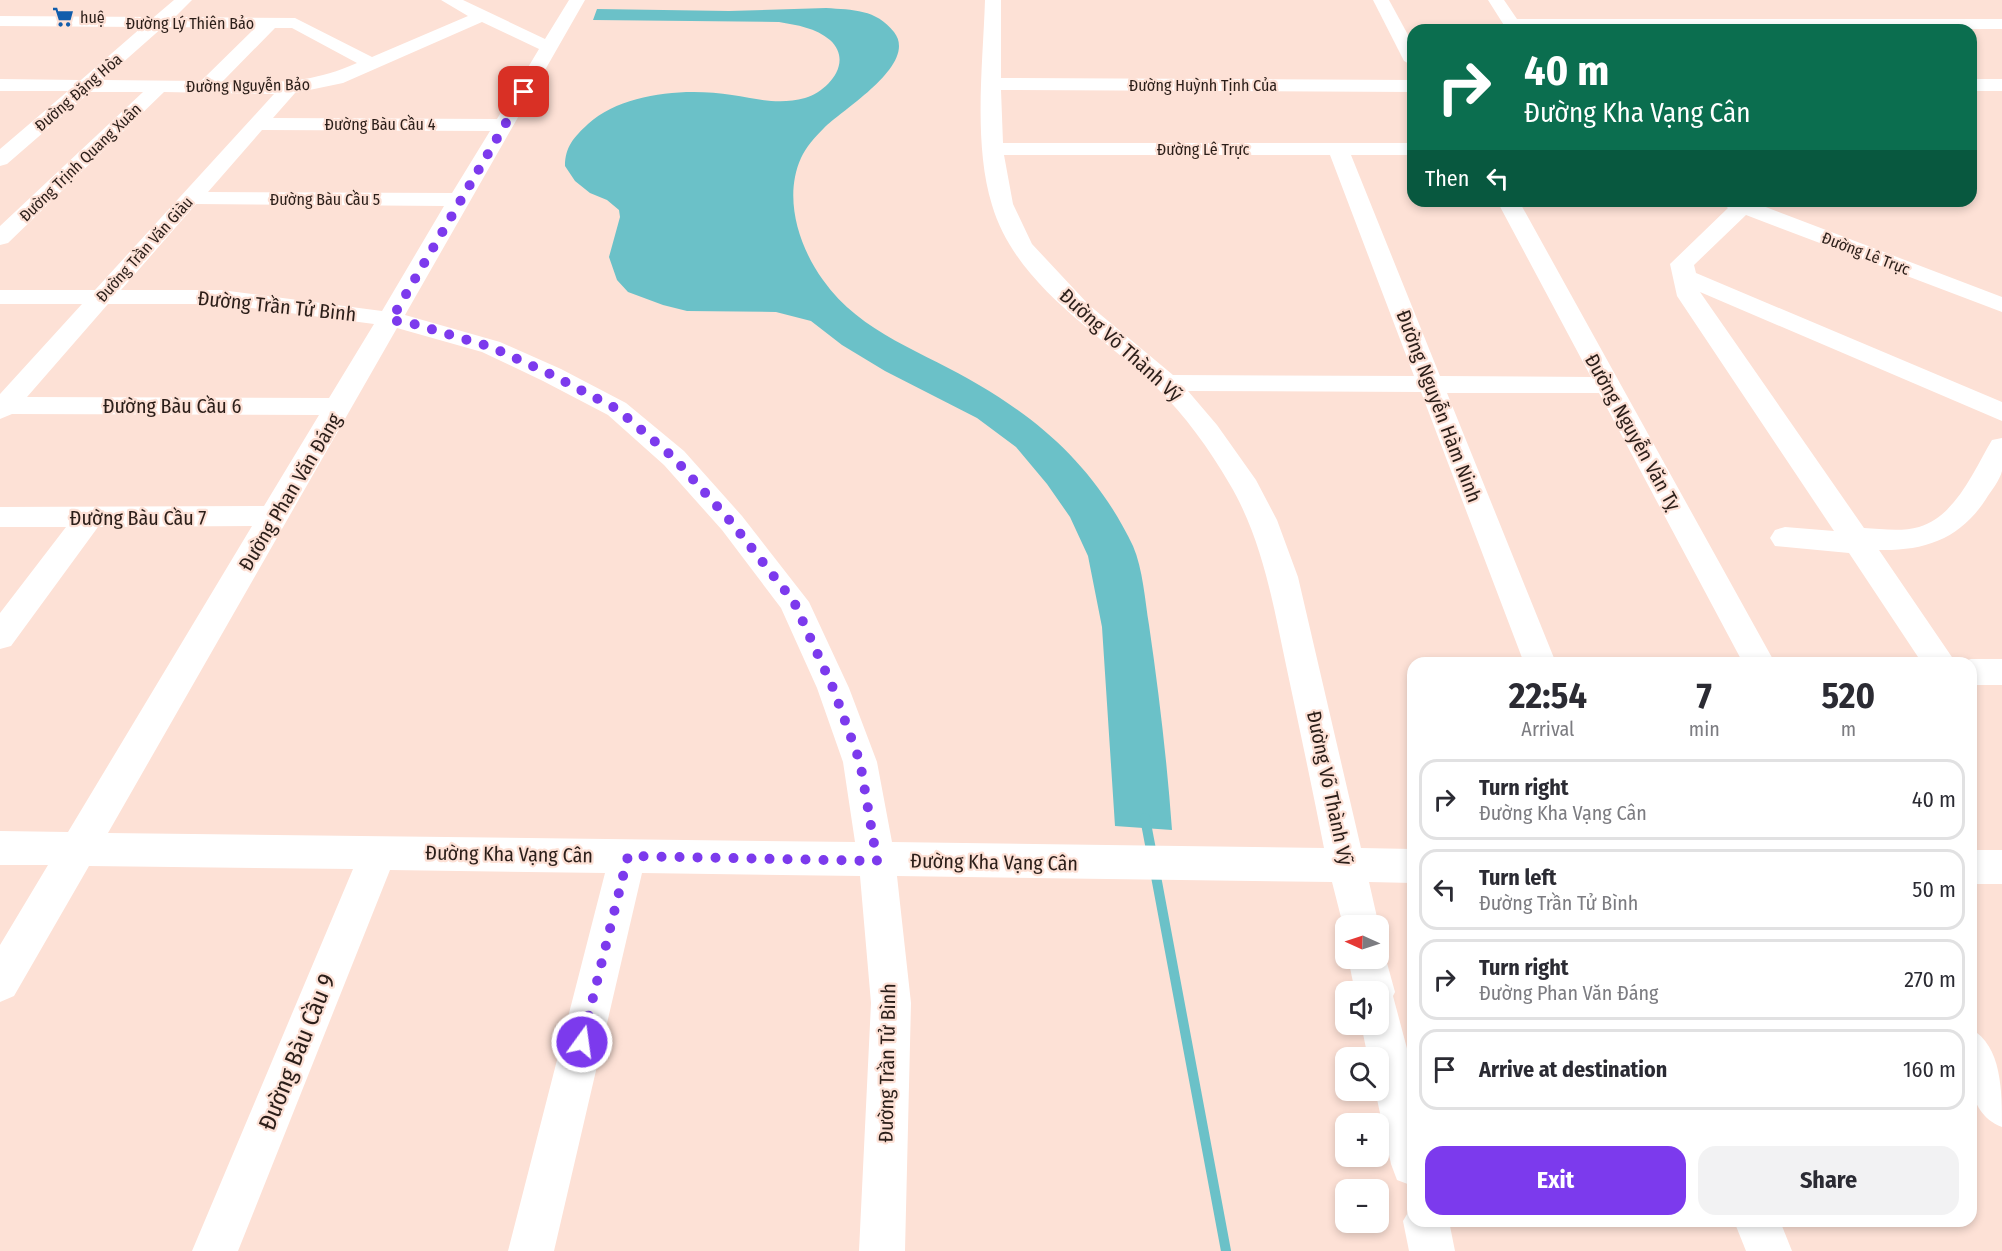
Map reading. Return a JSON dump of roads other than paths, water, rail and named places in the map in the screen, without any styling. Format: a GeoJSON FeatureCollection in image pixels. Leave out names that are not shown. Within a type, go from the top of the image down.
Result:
{"type":"FeatureCollection","features":[{"type":"Feature","properties":{"kind":"street","name":"Đường Đặng Hòa"},"geometry":{"type":"LineString","coordinates":[[0,160],[184,0]]}},
{"type":"Feature","properties":{"kind":"street"},"geometry":{"type":"LineString","coordinates":[[449,0],[550,48]]}},
{"type":"Feature","properties":{"kind":"street","name":"Đường Phan Văn Đáng"},"geometry":{"type":"LineString","coordinates":[[0,982],[340,407],[577,0]]}},
{"type":"Feature","properties":{"kind":"street","name":"Đường Võ Thành Vỹ"},"geometry":{"type":"LineString","coordinates":[[993,0],[993,149],[998,188],[1009,226],[1038,270],[1167,383],[1207,431],[1242,480],[1262,520],[1283,577],[1358,915]]}},
{"type":"Feature","properties":{"kind":"street"},"geometry":{"type":"LineString","coordinates":[[1381,0],[1407,50]]}},
{"type":"Feature","properties":{"kind":"street"},"geometry":{"type":"LineString","coordinates":[[1496,0],[1512,24]]}},
{"type":"Feature","properties":{"kind":"street"},"geometry":{"type":"LineString","coordinates":[[1755,8],[1771,24]]}},
{"type":"Feature","properties":{"kind":"street","name":"Đường Nguyễn Bảo"},"geometry":{"type":"LineString","coordinates":[[0,85],[289,88],[312,85],[336,79],[482,16]]}},
{"type":"Feature","properties":{"kind":"street","name":"Đường Lý Thiên Bảo"},"geometry":{"type":"LineString","coordinates":[[0,21],[296,23],[370,63]]}},
{"type":"Feature","properties":{"kind":"street"},"geometry":{"type":"LineString","coordinates":[[206,87],[270,23]]}},
{"type":"Feature","properties":{"kind":"street"},"geometry":{"type":"LineString","coordinates":[[1977,24],[2002,24]]}},
{"type":"Feature","properties":{"kind":"street","name":"Đường Huỳnh Tịnh Của"},"geometry":{"type":"LineString","coordinates":[[993,84],[1407,86]]}},
{"type":"Feature","properties":{"kind":"street"},"geometry":{"type":"LineString","coordinates":[[1977,85],[2002,85]]}},
{"type":"Feature","properties":{"kind":"street","name":"Đường Trịnh Quang Xuân"},"geometry":{"type":"LineString","coordinates":[[0,238],[159,87]]}},
{"type":"Feature","properties":{"kind":"street","name":"Đường Trần Văn Giàu"},"geometry":{"type":"LineString","coordinates":[[2,407],[289,88]]}},
{"type":"Feature","properties":{"kind":"street","name":"Đường Bàu Cầu 4"},"geometry":{"type":"LineString","coordinates":[[256,124],[505,124]]}},
{"type":"Feature","properties":{"kind":"street","name":"Đường Lê Trực"},"geometry":{"type":"LineString","coordinates":[[993,149],[1407,149]]}},
{"type":"Feature","properties":{"kind":"street","name":"Đường Nguyễn Hàm Ninh"},"geometry":{"type":"LineString","coordinates":[[1338,149],[1538,657]]}},
{"type":"Feature","properties":{"kind":"street","name":"Đường Bàu Cầu 5"},"geometry":{"type":"LineString","coordinates":[[189,198],[461,200]]}},
{"type":"Feature","properties":{"kind":"street","name":"Đường Nguyễn Văn Tỵ"},"geometry":{"type":"LineString","coordinates":[[1511,207],[1756,657]]}},
{"type":"Feature","properties":{"kind":"street"},"geometry":{"type":"LineString","coordinates":[[1732,207],[1682,264],[1689,297],[1936,657]]}},
{"type":"Feature","properties":{"kind":"street","name":"Đường Lê Trực"},"geometry":{"type":"LineString","coordinates":[[1746,207],[2002,305]]}},
{"type":"Feature","properties":{"kind":"street"},"geometry":{"type":"LineString","coordinates":[[1683,276],[2002,412]]}},
{"type":"Feature","properties":{"kind":"street","name":"Đường Trần Tử Bình"},"geometry":{"type":"LineString","coordinates":[[0,297],[221,297],[282,303],[414,324],[491,347],[552,375],[617,409],[674,458],[732,523],[794,602],[833,688],[860,762],[877,861],[891,1003],[882,1251]]}},
{"type":"Feature","properties":{"kind":"street"},"geometry":{"type":"LineString","coordinates":[[1167,383],[1608,385]]}},
{"type":"Feature","properties":{"kind":"street","name":"Đường Bàu Cầu 6"},"geometry":{"type":"LineString","coordinates":[[2,407],[340,407]]}},
{"type":"Feature","properties":{"kind":"street"},"geometry":{"type":"LineString","coordinates":[[1785,538],[1856,541],[1926,536],[1947,525],[1965,508],[2002,447]]}},
{"type":"Feature","properties":{"kind":"street","name":"Đường Bàu Cầu 7"},"geometry":{"type":"LineString","coordinates":[[0,517],[88,519],[275,516]]}},
{"type":"Feature","properties":{"kind":"street"},"geometry":{"type":"LineString","coordinates":[[0,637],[88,519]]}},
{"type":"Feature","properties":{"kind":"street"},"geometry":{"type":"LineString","coordinates":[[1977,672],[2002,672]]}},
{"type":"Feature","properties":{"kind":"street","name":"Đường Kha Vạng Cân"},"geometry":{"type":"LineString","coordinates":[[0,848],[1407,866]]}},
{"type":"Feature","properties":{"kind":"street","name":"Đường Bàu Cầu 9"},"geometry":{"type":"LineString","coordinates":[[215,1251],[379,852]]}},
{"type":"Feature","properties":{"kind":"street"},"geometry":{"type":"LineString","coordinates":[[531,1251],[628,856]]}},
{"type":"Feature","properties":{"kind":"street"},"geometry":{"type":"LineString","coordinates":[[1977,867],[2002,867]]}},
{"type":"Feature","properties":{"kind":"street"},"geometry":{"type":"LineString","coordinates":[[1384,1035],[1407,1137]]}},
{"type":"Feature","properties":{"kind":"street"},"geometry":{"type":"LineString","coordinates":[[1977,1061],[2002,1106]]}},
{"type":"Feature","properties":{"kind":"street"},"geometry":{"type":"LineString","coordinates":[[1427,1227],[1432,1251]]}},
{"type":"Feature","properties":{"kind":"street"},"geometry":{"type":"LineString","coordinates":[[1759,1227],[1769,1251]]}},
{"type":"Feature","properties":{"kind":"water"},"geometry":{"type":"Polygon","coordinates":[[[826,8],[855,10],[880,19],[894,32],[899,45],[896,58],[876,85],[824,128],[801,158],[793,189],[794,205],[796,222],[807,253],[814,267],[838,299],[856,315],[895,340],[1004,400],[1048,434],[1068,453],[1104,496],[1133,546],[1139,565],[1156,676],[1172,830],[1115,826],[1102,627],[1088,556],[1070,517],[1047,484],[1016,447],[977,418],[885,371],[842,345],[811,321],[776,312],[687,311],[628,292],[617,280],[609,257],[620,217],[619,210],[575,181],[565,166],[569,148],[578,133],[603,113],[619,105],[657,95],[696,92],[768,101],[795,100],[805,98],[822,89],[835,75],[839,66],[837,49],[830,40],[819,33],[799,26],[779,22],[593,20],[597,9],[729,11],[826,8]]]}},
{"type":"Feature","properties":{"kind":"waterway"},"geometry":{"type":"LineString","coordinates":[[1145,818],[1152,855]]}},
{"type":"Feature","properties":{"kind":"waterway"},"geometry":{"type":"LineString","coordinates":[[1155,871],[1226,1251]]}},
{"type":"Feature","properties":{"kind":"place","name":"huệ"},"geometry":{"type":"Point","coordinates":[63,17]}}]}
